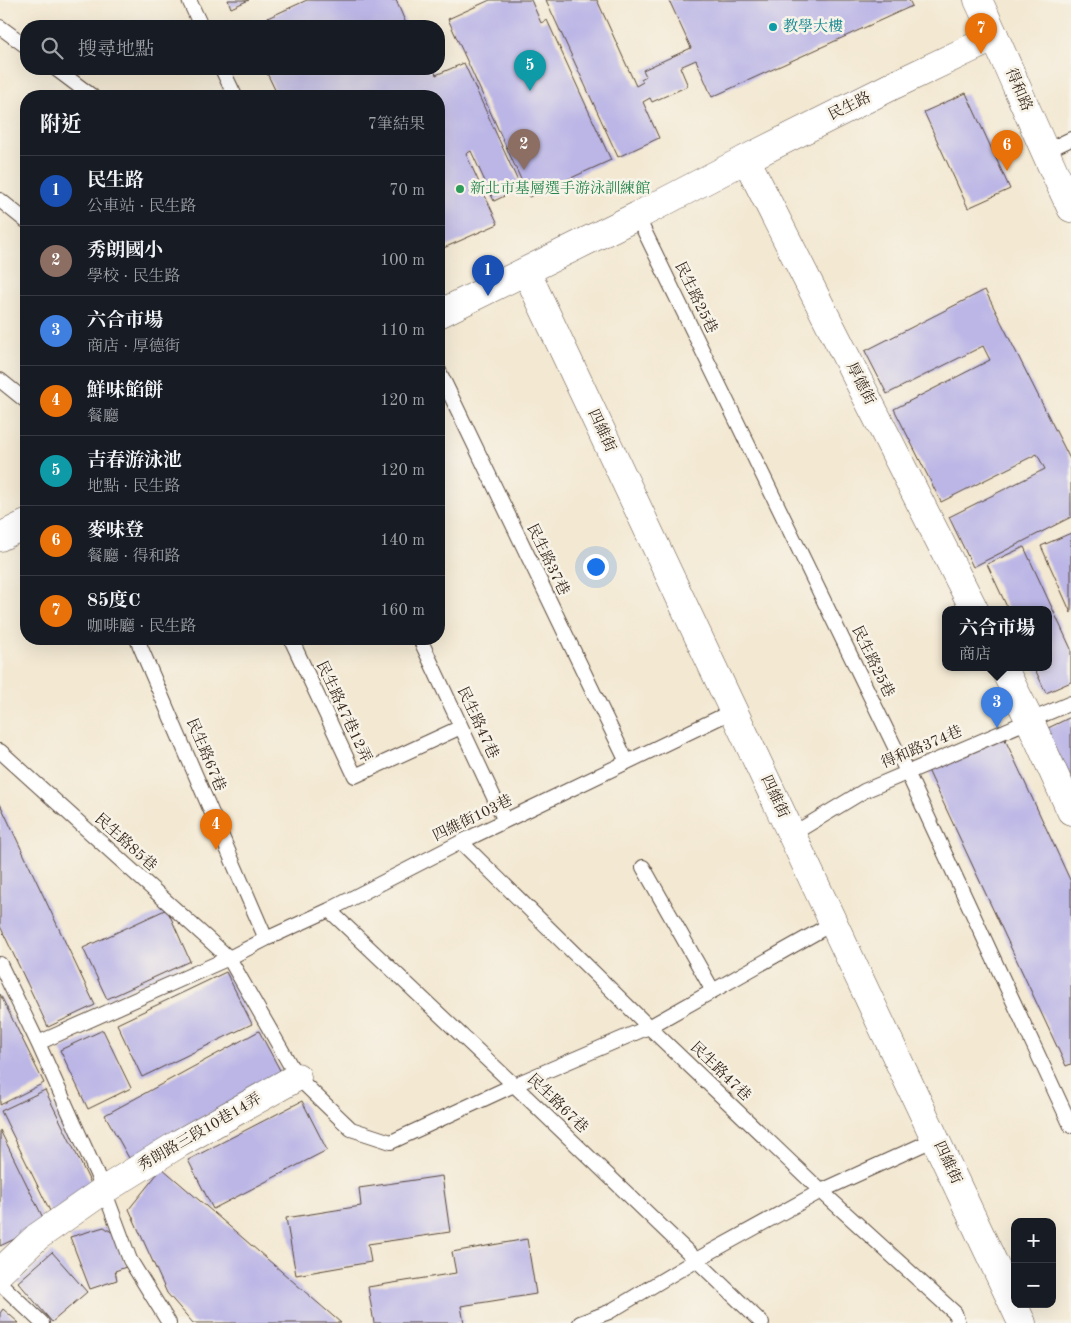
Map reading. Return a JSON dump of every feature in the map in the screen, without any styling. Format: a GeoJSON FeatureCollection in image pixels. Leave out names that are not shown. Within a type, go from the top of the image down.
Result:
{"type":"FeatureCollection","features":[{"type":"Feature","properties":{"kind":"street","name":"得和路"},"geometry":{"type":"LineString","coordinates":[[978,0],[1044,152],[1071,208]]}},
{"type":"Feature","properties":{"kind":"street","name":"民生路"},"geometry":{"type":"LineString","coordinates":[[445,311],[892,86],[995,37]]}},
{"type":"Feature","properties":{"kind":"street","name":"厚德街"},"geometry":{"type":"LineString","coordinates":[[746,159],[972,606]]}},
{"type":"Feature","properties":{"kind":"street","name":"四維街"},"geometry":{"type":"LineString","coordinates":[[526,271],[1022,1323]]}},
{"type":"Feature","properties":{"kind":"street"},"geometry":{"type":"LineString","coordinates":[[0,537],[20,527]]}},
{"type":"Feature","properties":{"kind":"street"},"geometry":{"type":"LineString","coordinates":[[1005,671],[1071,811]]}},
{"type":"Feature","properties":{"kind":"street","name":"秀朗路三段10巷14弄"},"geometry":{"type":"LineString","coordinates":[[0,1272],[37,1237],[104,1190],[180,1143],[297,1077]]}},
{"type":"Feature","properties":{"kind":"lane"},"geometry":{"type":"LineString","coordinates":[[189,0],[198,20]]}},
{"type":"Feature","properties":{"kind":"lane"},"geometry":{"type":"LineString","coordinates":[[0,27],[20,42]]}},
{"type":"Feature","properties":{"kind":"lane"},"geometry":{"type":"LineString","coordinates":[[64,75],[84,90]]}},
{"type":"Feature","properties":{"kind":"lane"},"geometry":{"type":"LineString","coordinates":[[225,75],[232,90]]}},
{"type":"Feature","properties":{"kind":"lane"},"geometry":{"type":"LineString","coordinates":[[1044,152],[1071,139]]}},
{"type":"Feature","properties":{"kind":"lane"},"geometry":{"type":"LineString","coordinates":[[0,200],[20,216]]}},
{"type":"Feature","properties":{"kind":"lane","name":"民生路25巷"},"geometry":{"type":"LineString","coordinates":[[637,216],[907,772],[1071,1126]]}},
{"type":"Feature","properties":{"kind":"lane"},"geometry":{"type":"LineString","coordinates":[[0,380],[20,396]]}},
{"type":"Feature","properties":{"kind":"lane","name":"民生路37巷"},"geometry":{"type":"LineString","coordinates":[[445,384],[626,762]]}},
{"type":"Feature","properties":{"kind":"lane","name":"民生路67巷"},"geometry":{"type":"LineString","coordinates":[[140,645],[266,939]]}},
{"type":"Feature","properties":{"kind":"lane","name":"民生路47巷12弄"},"geometry":{"type":"LineString","coordinates":[[294,645],[355,776],[461,727]]}},
{"type":"Feature","properties":{"kind":"lane","name":"民生路47巷"},"geometry":{"type":"LineString","coordinates":[[423,645],[505,821]]}},
{"type":"Feature","properties":{"kind":"lane","name":"得和路374巷"},"geometry":{"type":"LineString","coordinates":[[791,834],[864,791],[1071,703]]}},
{"type":"Feature","properties":{"kind":"lane","name":"四維街103巷"},"geometry":{"type":"LineString","coordinates":[[229,958],[329,910],[461,842],[733,711]]}},
{"type":"Feature","properties":{"kind":"lane","name":"民生路85巷"},"geometry":{"type":"LineString","coordinates":[[0,751],[229,958],[297,1077],[351,1129],[391,1142],[514,1085],[649,1027],[833,923]]}},
{"type":"Feature","properties":{"kind":"lane","name":"民生路47巷"},"geometry":{"type":"LineString","coordinates":[[461,842],[649,1027],[821,1191],[955,1313],[958,1323]]}},
{"type":"Feature","properties":{"kind":"lane"},"geometry":{"type":"LineString","coordinates":[[643,867],[713,991]]}},
{"type":"Feature","properties":{"kind":"lane","name":"民生路67巷"},"geometry":{"type":"LineString","coordinates":[[329,910],[762,1323]]}},
{"type":"Feature","properties":{"kind":"lane"},"geometry":{"type":"LineString","coordinates":[[38,1043],[229,958]]}},
{"type":"Feature","properties":{"kind":"lane"},"geometry":{"type":"LineString","coordinates":[[0,964],[104,1190],[130,1260],[169,1323]]}},
{"type":"Feature","properties":{"kind":"lane"},"geometry":{"type":"LineString","coordinates":[[580,1323],[609,1312],[696,1260],[821,1191],[935,1139]]}},
{"type":"Feature","properties":{"kind":"lane"},"geometry":{"type":"LineString","coordinates":[[0,1282],[42,1323]]}},
{"type":"Feature","properties":{"kind":"building"},"geometry":{"type":"Polygon","coordinates":[[[228,0],[249,0],[231,8],[228,0]]]}},
{"type":"Feature","properties":{"kind":"building"},"geometry":{"type":"Polygon","coordinates":[[[307,0],[396,0],[404,20],[263,20],[307,0]]]}},
{"type":"Feature","properties":{"kind":"building"},"geometry":{"type":"Polygon","coordinates":[[[490,0],[531,0],[541,23],[547,20],[611,160],[529,197],[448,19],[490,0]]]}},
{"type":"Feature","properties":{"kind":"building"},"geometry":{"type":"Polygon","coordinates":[[[546,0],[597,0],[636,86],[643,82],[641,79],[646,76],[643,70],[691,48],[669,0],[909,0],[912,6],[712,97],[696,60],[680,67],[688,86],[652,102],[650,98],[643,102],[659,138],[618,157],[546,0]]]}},
{"type":"Feature","properties":{"kind":"building","name":"新北市基層選手游泳訓練館"},"geometry":{"type":"Polygon","coordinates":[[[464,63],[521,188],[494,201],[471,151],[466,154],[498,224],[445,247],[445,90],[275,90],[268,75],[445,75],[445,71],[464,63]]]}},
{"type":"Feature","properties":{"kind":"building"},"geometry":{"type":"Polygon","coordinates":[[[966,93],[1010,189],[968,208],[924,112],[966,93]]]}},
{"type":"Feature","properties":{"kind":"building"},"geometry":{"type":"Polygon","coordinates":[[[985,290],[1071,461],[1071,517],[973,567],[949,517],[1045,469],[1037,454],[941,502],[894,409],[990,360],[983,346],[887,394],[865,351],[985,290]]]}},
{"type":"Feature","properties":{"kind":"building"},"geometry":{"type":"Polygon","coordinates":[[[1071,533],[1071,613],[1041,546],[1071,533]]]}},
{"type":"Feature","properties":{"kind":"building"},"geometry":{"type":"Polygon","coordinates":[[[1024,547],[1051,606],[1007,606],[987,564],[1024,547]]]}},
{"type":"Feature","properties":{"kind":"building"},"geometry":{"type":"Polygon","coordinates":[[[1052,608],[1071,649],[1071,682],[1046,693],[1036,671],[1052,671],[1052,608]]]}},
{"type":"Feature","properties":{"kind":"building"},"geometry":{"type":"Polygon","coordinates":[[[1071,717],[1071,785],[1046,729],[1071,717]]]}},
{"type":"Feature","properties":{"kind":"building"},"geometry":{"type":"Polygon","coordinates":[[[1003,735],[1071,882],[1071,1064],[1066,1066],[928,770],[1003,735]]]}},
{"type":"Feature","properties":{"kind":"building"},"geometry":{"type":"Polygon","coordinates":[[[0,804],[95,1005],[48,1027],[0,926],[0,804]]]}},
{"type":"Feature","properties":{"kind":"building"},"geometry":{"type":"Polygon","coordinates":[[[167,909],[190,961],[107,999],[83,948],[167,909]]]}},
{"type":"Feature","properties":{"kind":"building"},"geometry":{"type":"Polygon","coordinates":[[[226,972],[252,1024],[142,1077],[117,1024],[226,972]]]}},
{"type":"Feature","properties":{"kind":"building"},"geometry":{"type":"Polygon","coordinates":[[[0,994],[44,1083],[0,1105],[0,994]]]}},
{"type":"Feature","properties":{"kind":"building"},"geometry":{"type":"Polygon","coordinates":[[[103,1030],[131,1088],[88,1109],[60,1050],[103,1030]]]}},
{"type":"Feature","properties":{"kind":"building"},"geometry":{"type":"Polygon","coordinates":[[[259,1031],[282,1074],[129,1158],[105,1115],[259,1031]]]}},
{"type":"Feature","properties":{"kind":"building"},"geometry":{"type":"Polygon","coordinates":[[[45,1090],[95,1192],[51,1213],[1,1111],[45,1090]]]}},
{"type":"Feature","properties":{"kind":"building"},"geometry":{"type":"Polygon","coordinates":[[[302,1101],[327,1150],[213,1209],[188,1160],[302,1101]]]}},
{"type":"Feature","properties":{"kind":"building"},"geometry":{"type":"Polygon","coordinates":[[[0,1130],[46,1224],[0,1246],[0,1130]]]}},
{"type":"Feature","properties":{"kind":"building"},"geometry":{"type":"Polygon","coordinates":[[[162,1168],[341,1323],[193,1323],[167,1293],[129,1209],[162,1168]]]}},
{"type":"Feature","properties":{"kind":"building"},"geometry":{"type":"Polygon","coordinates":[[[442,1176],[450,1232],[368,1244],[371,1262],[296,1275],[286,1218],[361,1206],[359,1188],[442,1176]]]}},
{"type":"Feature","properties":{"kind":"building"},"geometry":{"type":"Polygon","coordinates":[[[104,1227],[113,1233],[126,1267],[115,1271],[117,1280],[90,1289],[70,1237],[104,1227]]]}},
{"type":"Feature","properties":{"kind":"building"},"geometry":{"type":"Polygon","coordinates":[[[527,1239],[536,1294],[461,1306],[464,1323],[374,1323],[368,1287],[456,1273],[452,1252],[527,1239]]]}},
{"type":"Feature","properties":{"kind":"building"},"geometry":{"type":"Polygon","coordinates":[[[52,1252],[87,1292],[52,1322],[18,1282],[52,1252]]]}},
{"type":"Feature","properties":{"kind":"building"},"geometry":{"type":"Polygon","coordinates":[[[3,1309],[19,1323],[0,1323],[0,1313],[3,1309]]]}},
{"type":"Feature","properties":{"kind":"place","name":"教學大樓"},"geometry":{"type":"Point","coordinates":[773,27]}},
{"type":"Feature","properties":{"kind":"place","name":"85度C"},"geometry":{"type":"Point","coordinates":[981,54]}},
{"type":"Feature","properties":{"kind":"place","name":"吉春游泳池"},"geometry":{"type":"Point","coordinates":[530,91]}},
{"type":"Feature","properties":{"kind":"place","name":"秀朗國小"},"geometry":{"type":"Point","coordinates":[524,170]}},
{"type":"Feature","properties":{"kind":"place","name":"麥味登"},"geometry":{"type":"Point","coordinates":[1007,171]}},
{"type":"Feature","properties":{"kind":"place","name":"新北市基層選手游泳訓練館"},"geometry":{"type":"Point","coordinates":[460,189]}},
{"type":"Feature","properties":{"kind":"place","name":"民生路"},"geometry":{"type":"Point","coordinates":[488,296]}},
{"type":"Feature","properties":{"kind":"place","name":"六合市場"},"geometry":{"type":"Point","coordinates":[997,728]}},
{"type":"Feature","properties":{"kind":"place","name":"鮮味餡餅"},"geometry":{"type":"Point","coordinates":[216,850]}}]}
